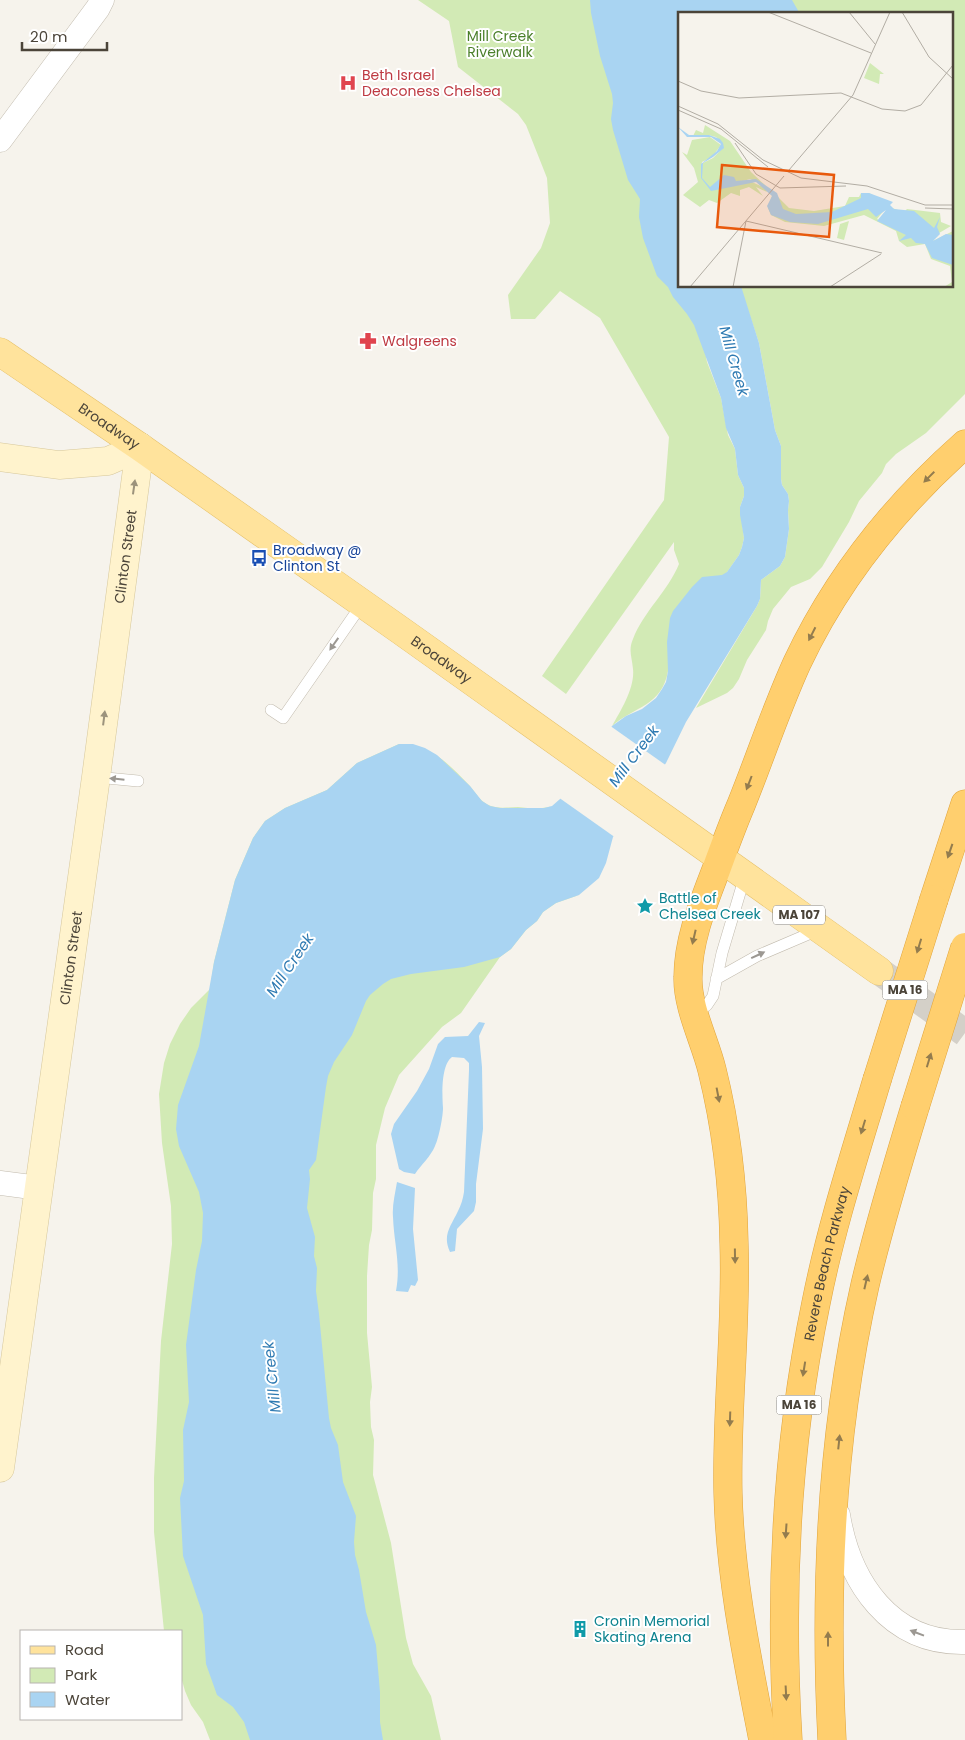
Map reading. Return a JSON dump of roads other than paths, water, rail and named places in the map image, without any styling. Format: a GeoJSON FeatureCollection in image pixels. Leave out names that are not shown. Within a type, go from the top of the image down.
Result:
{"type":"FeatureCollection","features":[{"type":"Feature","properties":{"kind":"highway"},"geometry":{"type":"LineString","coordinates":[[763,1740],[741,1622],[730,1532],[728,1466],[735,1261],[731,1194],[717,1091],[688,984],[692,946],[706,895],[732,822],[789,682],[826,607],[848,573],[889,519],[965,444]]}},
{"type":"Feature","properties":{"kind":"highway","name":"Revere Beach Parkway"},"geometry":{"type":"LineString","coordinates":[[788,1740],[784,1631],[785,1557],[799,1404],[807,1352],[822,1277],[845,1189],[877,1080],[965,804]]}},
{"type":"Feature","properties":{"kind":"highway","name":"MA 16"},"geometry":{"type":"LineString","coordinates":[[832,1740],[828,1610],[831,1534],[835,1482],[847,1383],[877,1236],[965,947]]}},
{"type":"Feature","properties":{"kind":"main road","name":"Broadway"},"geometry":{"type":"LineString","coordinates":[[0,352],[140,447],[879,971]]}},
{"type":"Feature","properties":{"kind":"street"},"geometry":{"type":"LineString","coordinates":[[0,140],[96,3]]}},
{"type":"Feature","properties":{"kind":"street"},"geometry":{"type":"LineString","coordinates":[[0,458],[59,465],[108,461],[140,447]]}},
{"type":"Feature","properties":{"kind":"street","name":"Clinton Street"},"geometry":{"type":"LineString","coordinates":[[0,1468],[97,772],[140,447]]}},
{"type":"Feature","properties":{"kind":"street"},"geometry":{"type":"LineString","coordinates":[[0,1182],[39,1188]]}},
{"type":"Feature","properties":{"kind":"street"},"geometry":{"type":"LineString","coordinates":[[835,1482],[839,1522],[846,1547],[863,1585],[879,1607],[911,1631],[945,1642],[965,1642]]}},
{"type":"Feature","properties":{"kind":"lane"},"geometry":{"type":"LineString","coordinates":[[271,710],[283,718],[362,604]]}},
{"type":"Feature","properties":{"kind":"lane"},"geometry":{"type":"LineString","coordinates":[[97,772],[138,781]]}},
{"type":"Feature","properties":{"kind":"lane"},"geometry":{"type":"LineString","coordinates":[[695,1014],[711,1001],[725,941],[745,875]]}},
{"type":"Feature","properties":{"kind":"lane"},"geometry":{"type":"LineString","coordinates":[[716,979],[757,956],[820,929]]}},
{"type":"Feature","properties":{"kind":"water","name":"Mill Creek"},"geometry":{"type":"Polygon","coordinates":[[[590,0],[792,0],[799,12],[678,12],[678,288],[742,288],[759,343],[775,430],[781,446],[781,479],[789,501],[789,529],[785,557],[780,566],[761,580],[760,599],[757,606],[686,722],[666,763],[613,837],[606,863],[599,878],[579,895],[556,903],[543,912],[511,949],[500,957],[464,967],[411,974],[391,979],[383,984],[366,1001],[352,1035],[334,1062],[328,1076],[316,1160],[309,1170],[307,1208],[315,1237],[316,1291],[329,1418],[338,1445],[343,1482],[356,1516],[355,1555],[366,1612],[376,1645],[380,1692],[380,1722],[383,1740],[250,1740],[244,1722],[233,1707],[217,1695],[206,1664],[203,1615],[183,1556],[180,1498],[184,1481],[183,1430],[189,1402],[186,1345],[196,1270],[202,1241],[203,1213],[199,1192],[179,1146],[176,1129],[178,1105],[199,1046],[214,962],[235,880],[253,838],[265,821],[285,808],[327,790],[357,763],[399,744],[413,744],[437,755],[470,786],[482,801],[490,806],[500,808],[544,808],[552,806],[560,799],[612,726],[626,716],[642,709],[656,698],[666,682],[668,671],[667,642],[670,618],[673,611],[702,577],[722,575],[727,572],[739,555],[744,538],[740,507],[744,496],[744,488],[738,475],[735,449],[726,428],[721,398],[694,325],[673,297],[668,287],[657,276],[643,238],[639,217],[640,199],[628,180],[613,130],[611,119],[612,94],[600,56],[590,0]]]}},
{"type":"Feature","properties":{"kind":"water"},"geometry":{"type":"Polygon","coordinates":[[[479,1022],[485,1023],[479,1036],[482,1067],[483,1129],[476,1184],[476,1202],[474,1211],[457,1229],[455,1251],[450,1252],[447,1236],[461,1204],[464,1192],[469,1063],[464,1058],[452,1057],[448,1061],[443,1080],[443,1112],[438,1138],[431,1153],[415,1174],[399,1169],[391,1134],[394,1124],[417,1091],[429,1069],[438,1044],[445,1037],[468,1036],[479,1022]]]}},
{"type":"Feature","properties":{"kind":"water"},"geometry":{"type":"Polygon","coordinates":[[[397,1182],[415,1188],[413,1229],[418,1280],[415,1286],[411,1285],[408,1292],[396,1291],[398,1263],[393,1213],[397,1182]]]}},
{"type":"Feature","properties":{"kind":"tunnel"},"geometry":{"type":"LineString","coordinates":[[879,971],[965,1033]]}},
{"type":"Feature","properties":{"kind":"place","name":"Beth Israel Deaconess Chelsea"},"geometry":{"type":"Point","coordinates":[348,83]}},
{"type":"Feature","properties":{"kind":"place","name":"Walgreens"},"geometry":{"type":"Point","coordinates":[368,341]}},
{"type":"Feature","properties":{"kind":"place","name":"Broadway @ Clinton St"},"geometry":{"type":"Point","coordinates":[259,558]}},
{"type":"Feature","properties":{"kind":"place","name":"Battle of Chelsea Creek"},"geometry":{"type":"Point","coordinates":[645,906]}},
{"type":"Feature","properties":{"kind":"place","name":"Cronin Memorial Skating Arena"},"geometry":{"type":"Point","coordinates":[580,1629]}},
{"type":"Feature","properties":{"kind":"park label","name":"Mill Creek Riverwalk"},"geometry":{"type":"Point","coordinates":[500,44]}}]}
